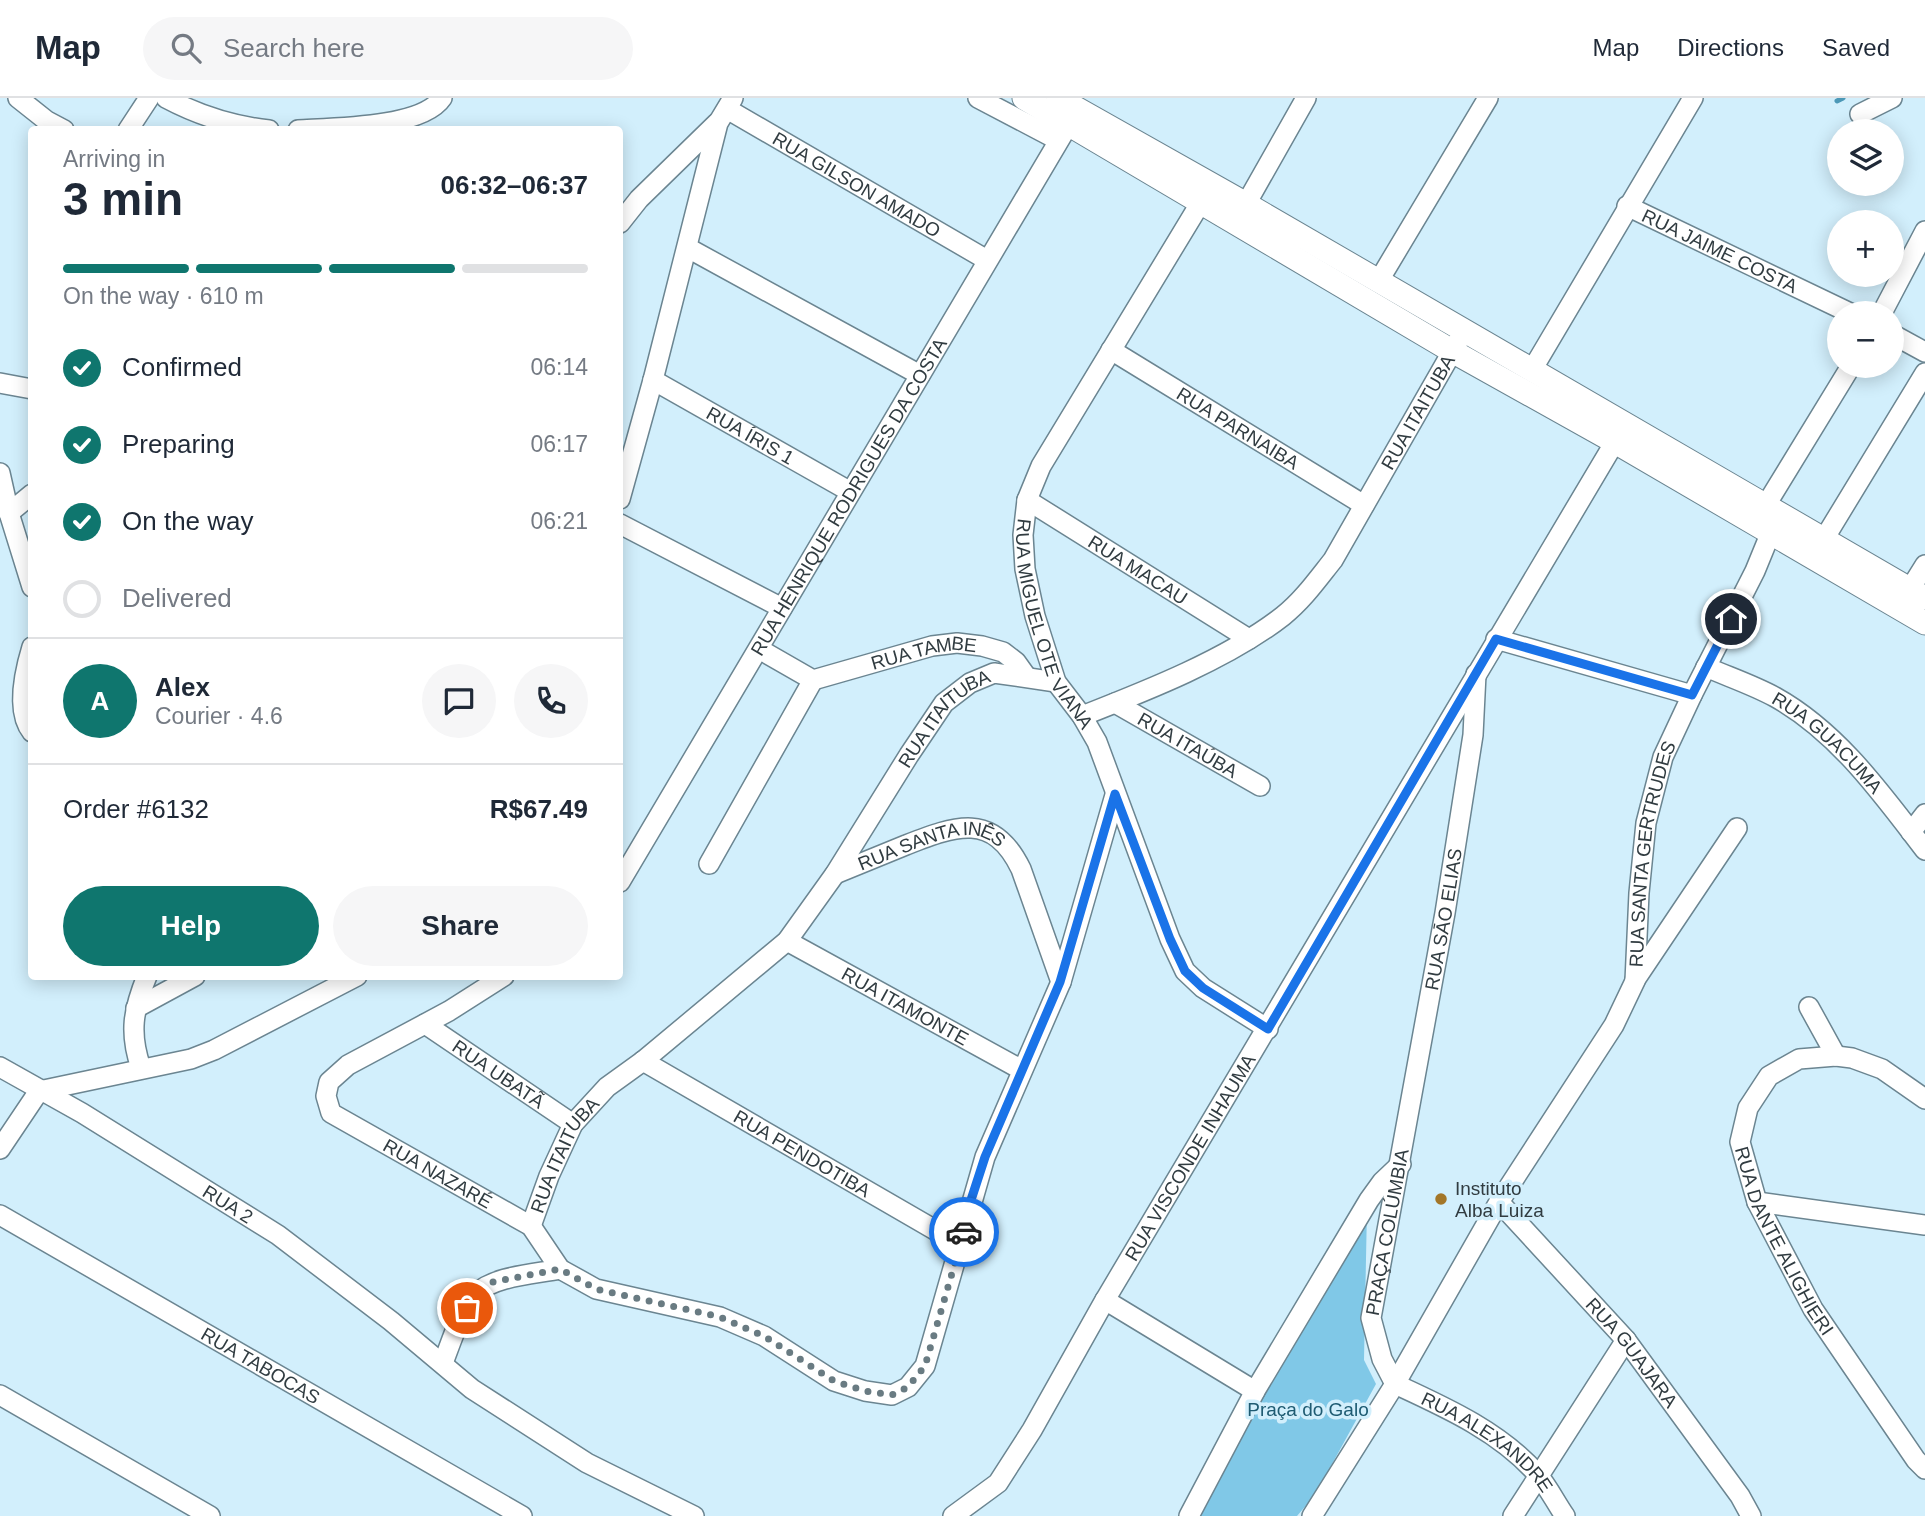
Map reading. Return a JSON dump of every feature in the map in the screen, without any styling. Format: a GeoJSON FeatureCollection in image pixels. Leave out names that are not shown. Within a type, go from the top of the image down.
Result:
{"type":"FeatureCollection","features":[{"type":"Feature","properties":{"kind":"main road"},"geometry":{"type":"LineString","coordinates":[[1024,98],[1246,204],[1531,370],[1771,532],[1925,623]]}},
{"type":"Feature","properties":{"kind":"main road"},"geometry":{"type":"LineString","coordinates":[[1065,118],[1200,202],[1452,351],[1766,505],[1917,594]]}},
{"type":"Feature","properties":{"kind":"street"},"geometry":{"type":"LineString","coordinates":[[18,98],[56,126]]}},
{"type":"Feature","properties":{"kind":"street"},"geometry":{"type":"LineString","coordinates":[[131,126],[149,98]]}},
{"type":"Feature","properties":{"kind":"street"},"geometry":{"type":"LineString","coordinates":[[166,98],[209,117],[239,126]]}},
{"type":"Feature","properties":{"kind":"street"},"geometry":{"type":"LineString","coordinates":[[373,126],[421,115],[437,106],[442,98]]}},
{"type":"Feature","properties":{"kind":"street"},"geometry":{"type":"LineString","coordinates":[[978,98],[1065,118]]}},
{"type":"Feature","properties":{"kind":"street"},"geometry":{"type":"LineString","coordinates":[[1246,204],[1306,98]]}},
{"type":"Feature","properties":{"kind":"street"},"geometry":{"type":"LineString","coordinates":[[1378,282],[1488,98]]}},
{"type":"Feature","properties":{"kind":"street"},"geometry":{"type":"LineString","coordinates":[[1531,370],[1693,98]]}},
{"type":"Feature","properties":{"kind":"street"},"geometry":{"type":"LineString","coordinates":[[1860,114],[1892,98]]}},
{"type":"Feature","properties":{"kind":"street"},"geometry":{"type":"LineString","coordinates":[[623,219],[639,199],[726,110]]}},
{"type":"Feature","properties":{"kind":"street"},"geometry":{"type":"LineString","coordinates":[[623,488],[726,110]]}},
{"type":"Feature","properties":{"kind":"street","name":"RUA GILSON AMADO"},"geometry":{"type":"LineString","coordinates":[[726,110],[987,260]]}},
{"type":"Feature","properties":{"kind":"street","name":"RUA HENRIQUE RODRIGUES DA COSTA"},"geometry":{"type":"LineString","coordinates":[[623,877],[987,260],[1065,118]]}},
{"type":"Feature","properties":{"kind":"street","name":"RUA MIGUEL OTE VIANA"},"geometry":{"type":"LineString","coordinates":[[1200,202],[1041,466],[1027,500],[1023,535],[1025,569],[1035,616],[1056,682],[1082,716],[1097,743],[1170,939],[1185,971],[1203,988],[1268,1029]]}},
{"type":"Feature","properties":{"kind":"street","name":"RUA JAIME COSTA"},"geometry":{"type":"LineString","coordinates":[[1627,206],[1827,302]]}},
{"type":"Feature","properties":{"kind":"street"},"geometry":{"type":"LineString","coordinates":[[1888,301],[1925,231]]}},
{"type":"Feature","properties":{"kind":"street"},"geometry":{"type":"LineString","coordinates":[[688,248],[920,375]]}},
{"type":"Feature","properties":{"kind":"street","name":"RUA ITAITUBA"},"geometry":{"type":"LineString","coordinates":[[1082,716],[1204,663],[1249,639],[1283,616],[1309,592],[1333,560],[1464,331]]}},
{"type":"Feature","properties":{"kind":"street"},"geometry":{"type":"LineString","coordinates":[[1904,341],[1925,352]]}},
{"type":"Feature","properties":{"kind":"street","name":"RUA PARNAIBA"},"geometry":{"type":"LineString","coordinates":[[1111,350],[1364,505]]}},
{"type":"Feature","properties":{"kind":"street"},"geometry":{"type":"LineString","coordinates":[[1825,539],[1925,373]]}},
{"type":"Feature","properties":{"kind":"street"},"geometry":{"type":"LineString","coordinates":[[1766,505],[1844,378]]}},
{"type":"Feature","properties":{"kind":"street","name":"RUA ÍRIS 1"},"geometry":{"type":"LineString","coordinates":[[653,380],[849,491]]}},
{"type":"Feature","properties":{"kind":"street"},"geometry":{"type":"LineString","coordinates":[[0,383],[28,388]]}},
{"type":"Feature","properties":{"kind":"street","name":"RUA VISCONDE INHAUMA"},"geometry":{"type":"LineString","coordinates":[[953,1516],[998,1483],[1032,1430],[1105,1300],[1621,433]]}},
{"type":"Feature","properties":{"kind":"street"},"geometry":{"type":"LineString","coordinates":[[0,473],[28,574]]}},
{"type":"Feature","properties":{"kind":"street"},"geometry":{"type":"LineString","coordinates":[[9,513],[28,497]]}},
{"type":"Feature","properties":{"kind":"street","name":"RUA MACAU"},"geometry":{"type":"LineString","coordinates":[[1027,500],[1249,639]]}},
{"type":"Feature","properties":{"kind":"street"},"geometry":{"type":"LineString","coordinates":[[623,526],[782,608]]}},
{"type":"Feature","properties":{"kind":"street","name":"RUA SANTA GERTRUDES"},"geometry":{"type":"LineString","coordinates":[[1395,1384],[1499,1202],[1614,1025],[1634,981],[1646,823],[1663,757],[1755,571],[1771,532]]}},
{"type":"Feature","properties":{"kind":"street"},"geometry":{"type":"LineString","coordinates":[[1917,594],[1925,565]]}},
{"type":"Feature","properties":{"kind":"street"},"geometry":{"type":"LineString","coordinates":[[1496,639],[1692,695]]}},
{"type":"Feature","properties":{"kind":"street","name":"RUA TAMBE"},"geometry":{"type":"LineString","coordinates":[[813,680],[932,646],[957,643],[1003,652],[1026,676]]}},
{"type":"Feature","properties":{"kind":"street"},"geometry":{"type":"LineString","coordinates":[[709,864],[813,680],[759,649]]}},
{"type":"Feature","properties":{"kind":"street"},"geometry":{"type":"LineString","coordinates":[[28,662],[24,676],[23,705],[28,727]]}},
{"type":"Feature","properties":{"kind":"street","name":"RUA GUACUMA"},"geometry":{"type":"LineString","coordinates":[[1706,667],[1776,698],[1807,719],[1844,750],[1925,850]]}},
{"type":"Feature","properties":{"kind":"street","name":"RUA ITAITUBA"},"geometry":{"type":"LineString","coordinates":[[1056,682],[994,673],[970,683],[944,703],[835,874],[787,941],[643,1061],[607,1087],[573,1124],[530,1226],[560,1269],[596,1289],[720,1317],[764,1336],[834,1381],[865,1391],[892,1395],[908,1387],[925,1366],[985,1157],[1060,982],[1115,794]]}},
{"type":"Feature","properties":{"kind":"street","name":"RUA SĀO ELIAS"},"geometry":{"type":"LineString","coordinates":[[1401,1164],[1468,769],[1476,702],[1476,673]]}},
{"type":"Feature","properties":{"kind":"street","name":"RUA ITAÚBA"},"geometry":{"type":"LineString","coordinates":[[1115,703],[1260,786]]}},
{"type":"Feature","properties":{"kind":"street"},"geometry":{"type":"LineString","coordinates":[[1911,832],[1925,814]]}},
{"type":"Feature","properties":{"kind":"street","name":"RUA SANTA INÊS"},"geometry":{"type":"LineString","coordinates":[[835,874],[942,831],[961,827],[982,829],[1000,838],[1013,851],[1060,982]]}},
{"type":"Feature","properties":{"kind":"street"},"geometry":{"type":"LineString","coordinates":[[1634,981],[1737,828]]}},
{"type":"Feature","properties":{"kind":"street","name":"RUA ITAMONTE"},"geometry":{"type":"LineString","coordinates":[[787,941],[1022,1070]]}},
{"type":"Feature","properties":{"kind":"street"},"geometry":{"type":"LineString","coordinates":[[141,1068],[133,1045],[136,1008],[146,980]]}},
{"type":"Feature","properties":{"kind":"street"},"geometry":{"type":"LineString","coordinates":[[136,1008],[188,980]]}},
{"type":"Feature","properties":{"kind":"street"},"geometry":{"type":"LineString","coordinates":[[0,1149],[39,1091],[191,1059],[214,1050],[350,980]]}},
{"type":"Feature","properties":{"kind":"street"},"geometry":{"type":"LineString","coordinates":[[425,1024],[497,980]]}},
{"type":"Feature","properties":{"kind":"street"},"geometry":{"type":"LineString","coordinates":[[1809,1007],[1836,1056]]}},
{"type":"Feature","properties":{"kind":"street","name":"RUA NAZARÉ"},"geometry":{"type":"LineString","coordinates":[[425,1024],[348,1065],[329,1082],[326,1097],[331,1113],[530,1226]]}},
{"type":"Feature","properties":{"kind":"street","name":"RUA UBATÃ"},"geometry":{"type":"LineString","coordinates":[[425,1024],[573,1124]]}},
{"type":"Feature","properties":{"kind":"street","name":"RUA DANTE ALIGHIERI"},"geometry":{"type":"LineString","coordinates":[[1925,1099],[1882,1069],[1852,1058],[1836,1056],[1799,1059],[1769,1076],[1748,1108],[1740,1142],[1757,1202],[1813,1309],[1916,1460],[1925,1469]]}},
{"type":"Feature","properties":{"kind":"street","name":"RUA PENDOTIBA"},"geometry":{"type":"LineString","coordinates":[[643,1061],[961,1245]]}},
{"type":"Feature","properties":{"kind":"street","name":"RUA 2"},"geometry":{"type":"LineString","coordinates":[[0,1067],[82,1113],[278,1236],[443,1363]]}},
{"type":"Feature","properties":{"kind":"street","name":"PRAÇA COLÚMBIA"},"geometry":{"type":"LineString","coordinates":[[1395,1384],[1382,1359],[1371,1318],[1401,1164]]}},
{"type":"Feature","properties":{"kind":"street","name":"PRAÇA COLÚMBIA"},"geometry":{"type":"LineString","coordinates":[[1189,1516],[1255,1391],[1369,1200],[1382,1182],[1401,1164]]}},
{"type":"Feature","properties":{"kind":"street","name":"RUA GUAJARA"},"geometry":{"type":"LineString","coordinates":[[1499,1202],[1626,1340],[1740,1496],[1751,1516]]}},
{"type":"Feature","properties":{"kind":"street"},"geometry":{"type":"LineString","coordinates":[[1757,1202],[1925,1225]]}},
{"type":"Feature","properties":{"kind":"street","name":"RUA TABOCAS"},"geometry":{"type":"LineString","coordinates":[[3,1221],[523,1516]]}},
{"type":"Feature","properties":{"kind":"street"},"geometry":{"type":"LineString","coordinates":[[560,1269],[493,1282],[476,1293],[443,1363],[472,1389],[587,1462],[694,1516]]}},
{"type":"Feature","properties":{"kind":"street"},"geometry":{"type":"LineString","coordinates":[[1105,1300],[1255,1391]]}},
{"type":"Feature","properties":{"kind":"street"},"geometry":{"type":"LineString","coordinates":[[1513,1516],[1626,1340]]}},
{"type":"Feature","properties":{"kind":"street"},"geometry":{"type":"LineString","coordinates":[[1312,1516],[1395,1384]]}},
{"type":"Feature","properties":{"kind":"street","name":"RUA ALEXANDRE"},"geometry":{"type":"LineString","coordinates":[[1395,1384],[1476,1425],[1511,1450],[1538,1475],[1565,1516]]}},
{"type":"Feature","properties":{"kind":"street"},"geometry":{"type":"LineString","coordinates":[[0,1395],[209,1516]]}},
{"type":"Feature","properties":{"kind":"green space","name":"Praça do Galo"},"geometry":{"type":"Polygon","coordinates":[[[1367,1209],[1364,1360],[1376,1384],[1315,1495],[1297,1516],[1199,1516],[1248,1418],[1367,1209]]]}},
{"type":"Feature","properties":{"kind":"waterway"},"geometry":{"type":"LineString","coordinates":[[1837,101],[1843,98]]}},
{"type":"Feature","properties":{"kind":"way so far"},"geometry":{"type":"LineString","coordinates":[[467,1308],[476,1293],[493,1282],[560,1269],[596,1289],[720,1317],[764,1336],[834,1381],[865,1391],[892,1395],[908,1387],[925,1366],[964,1232]]}},
{"type":"Feature","properties":{"kind":"place","name":"Instituto Alba Luiza"},"geometry":{"type":"Point","coordinates":[1441,1199]}},
{"type":"Feature","properties":{"kind":"route"},"geometry":{"type":"LineString","coordinates":[[964,1232],[985,1157],[1060,982],[1115,794],[1170,939],[1185,971],[1203,988],[1268,1029],[1496,639],[1692,695],[1731,619]]}}]}
